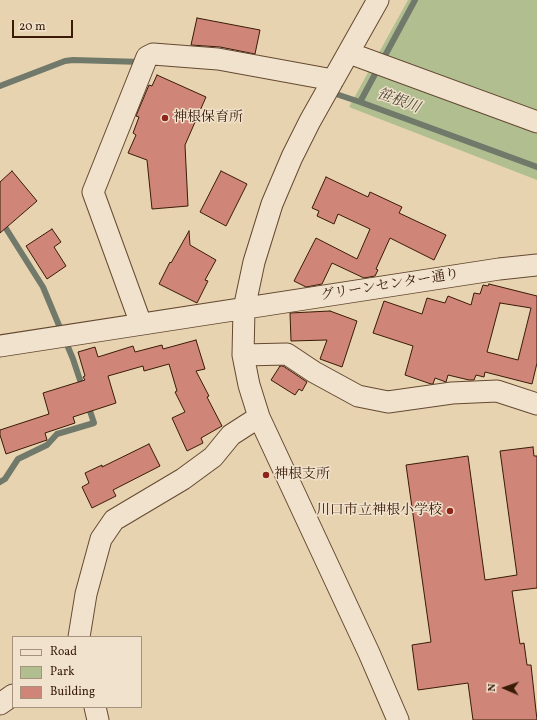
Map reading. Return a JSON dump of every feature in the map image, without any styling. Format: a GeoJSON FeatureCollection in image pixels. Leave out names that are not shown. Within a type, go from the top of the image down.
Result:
{"type":"FeatureCollection","features":[{"type":"Feature","properties":{"kind":"street"},"geometry":{"type":"LineString","coordinates":[[378,0],[292,157],[272,204],[254,262],[244,309],[244,355],[249,386],[258,417],[369,653],[398,720]]}},
{"type":"Feature","properties":{"kind":"street"},"geometry":{"type":"LineString","coordinates":[[348,53],[537,122]]}},
{"type":"Feature","properties":{"kind":"street"},"geometry":{"type":"LineString","coordinates":[[141,324],[93,192],[147,57],[153,54],[218,59],[333,80]]}},
{"type":"Feature","properties":{"kind":"street","name":"グリーンセンター通り"},"geometry":{"type":"LineString","coordinates":[[0,346],[499,269],[537,266]]}},
{"type":"Feature","properties":{"kind":"street"},"geometry":{"type":"LineString","coordinates":[[244,355],[287,354],[314,372],[358,396],[388,402],[452,393],[497,391],[537,404]]}},
{"type":"Feature","properties":{"kind":"street"},"geometry":{"type":"LineString","coordinates":[[79,636],[86,594],[101,539],[114,520],[183,479],[213,457],[230,435],[258,417]]}},
{"type":"Feature","properties":{"kind":"street"},"geometry":{"type":"LineString","coordinates":[[0,704],[12,696]]}},
{"type":"Feature","properties":{"kind":"street"},"geometry":{"type":"LineString","coordinates":[[95,708],[98,720]]}},
{"type":"Feature","properties":{"kind":"green space"},"geometry":{"type":"Polygon","coordinates":[[[408,0],[537,0],[537,180],[349,107],[408,0]]]}},
{"type":"Feature","properties":{"kind":"building"},"geometry":{"type":"Polygon","coordinates":[[[197,18],[260,30],[255,54],[220,47],[191,45],[197,18]]]}},
{"type":"Feature","properties":{"kind":"building"},"geometry":{"type":"Polygon","coordinates":[[[157,75],[206,97],[185,145],[188,206],[152,209],[147,160],[128,153],[136,135],[133,133],[139,117],[136,116],[149,85],[152,86],[157,75]]]}},
{"type":"Feature","properties":{"kind":"building"},"geometry":{"type":"Polygon","coordinates":[[[12,171],[37,201],[0,233],[0,182],[12,171]]]}},
{"type":"Feature","properties":{"kind":"building"},"geometry":{"type":"Polygon","coordinates":[[[221,171],[247,184],[226,226],[200,212],[221,171]]]}},
{"type":"Feature","properties":{"kind":"building"},"geometry":{"type":"Polygon","coordinates":[[[326,177],[368,197],[370,192],[402,207],[399,213],[446,235],[434,260],[390,238],[376,269],[378,270],[375,276],[364,278],[332,263],[322,284],[306,287],[294,281],[316,238],[357,259],[370,229],[338,214],[334,224],[317,216],[319,211],[312,208],[326,177]]]}},
{"type":"Feature","properties":{"kind":"building"},"geometry":{"type":"Polygon","coordinates":[[[52,229],[61,242],[54,247],[66,266],[47,279],[26,246],[52,229]]]}},
{"type":"Feature","properties":{"kind":"building"},"geometry":{"type":"Polygon","coordinates":[[[189,231],[190,245],[216,260],[205,280],[208,281],[197,303],[159,284],[170,262],[171,263],[189,231]]]}},
{"type":"Feature","properties":{"kind":"building"},"geometry":{"type":"Polygon","coordinates":[[[489,284],[537,296],[537,363],[532,384],[485,372],[484,377],[476,375],[474,380],[448,375],[446,382],[435,378],[433,384],[431,384],[405,375],[413,346],[373,333],[384,301],[422,314],[427,298],[445,303],[448,296],[471,305],[474,293],[480,294],[483,285],[488,286],[489,284]],[[500,303],[487,352],[518,360],[531,308],[500,303]]]}},
{"type":"Feature","properties":{"kind":"building"},"geometry":{"type":"Polygon","coordinates":[[[330,311],[357,321],[342,367],[320,359],[327,340],[291,341],[290,313],[330,311]]]}},
{"type":"Feature","properties":{"kind":"building"},"geometry":{"type":"Polygon","coordinates":[[[196,340],[205,369],[196,371],[222,426],[201,438],[203,443],[187,451],[172,418],[185,412],[175,392],[177,391],[169,364],[144,371],[143,366],[108,376],[116,403],[73,417],[75,423],[45,433],[47,440],[6,454],[0,435],[0,430],[49,414],[43,393],[85,380],[83,377],[85,376],[78,352],[95,347],[98,357],[133,346],[135,352],[162,345],[163,349],[196,340]]]}},
{"type":"Feature","properties":{"kind":"building"},"geometry":{"type":"Polygon","coordinates":[[[280,366],[283,366],[307,382],[302,391],[299,389],[295,395],[271,380],[280,366]]]}},
{"type":"Feature","properties":{"kind":"building"},"geometry":{"type":"Polygon","coordinates":[[[149,444],[160,466],[113,490],[116,496],[92,508],[82,487],[89,483],[85,473],[102,465],[102,467],[149,444]]]}},
{"type":"Feature","properties":{"kind":"building"},"geometry":{"type":"Polygon","coordinates":[[[533,447],[534,456],[537,456],[537,588],[512,591],[520,644],[524,643],[527,665],[531,665],[537,720],[473,720],[468,683],[418,690],[412,645],[431,642],[406,465],[468,456],[485,580],[517,575],[500,451],[533,447]]]}},
{"type":"Feature","properties":{"kind":"waterway","name":"笹根川"},"geometry":{"type":"LineString","coordinates":[[415,0],[360,102],[537,167]]}},
{"type":"Feature","properties":{"kind":"waterway"},"geometry":{"type":"LineString","coordinates":[[0,86],[65,61],[142,62]]}},
{"type":"Feature","properties":{"kind":"waterway"},"geometry":{"type":"LineString","coordinates":[[330,92],[360,102]]}},
{"type":"Feature","properties":{"kind":"waterway"},"geometry":{"type":"LineString","coordinates":[[0,219],[43,287],[73,359],[83,389]]}},
{"type":"Feature","properties":{"kind":"waterway"},"geometry":{"type":"LineString","coordinates":[[0,482],[5,479],[18,459],[47,445],[57,434],[94,423],[88,405]]}},
{"type":"Feature","properties":{"kind":"place","name":"神根保育所"},"geometry":{"type":"Point","coordinates":[165,118]}},
{"type":"Feature","properties":{"kind":"place","name":"神根支所"},"geometry":{"type":"Point","coordinates":[266,475]}},
{"type":"Feature","properties":{"kind":"place","name":"川口市立神根小学校"},"geometry":{"type":"Point","coordinates":[450,511]}}]}
